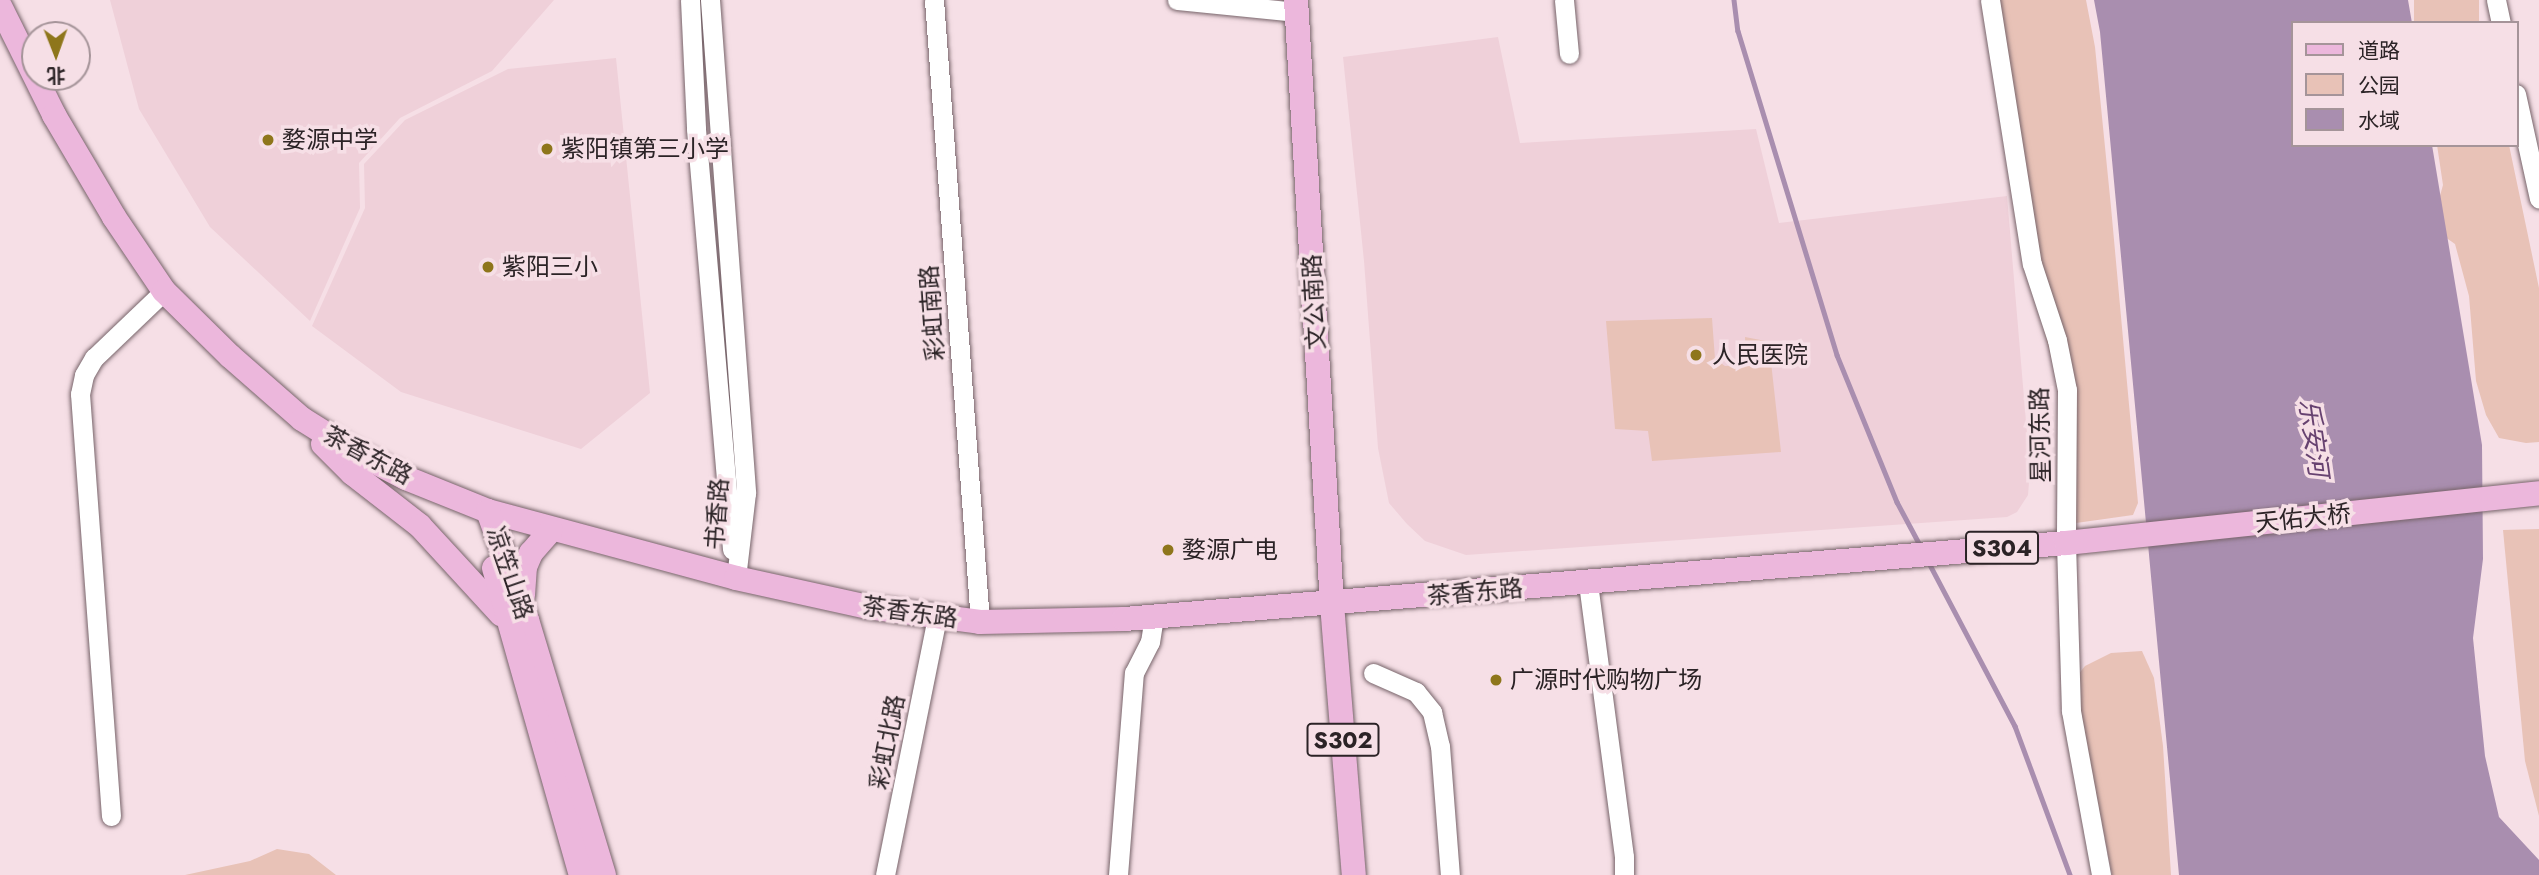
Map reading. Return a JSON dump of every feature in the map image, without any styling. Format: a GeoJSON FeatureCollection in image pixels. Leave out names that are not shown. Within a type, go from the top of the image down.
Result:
{"type":"FeatureCollection","features":[{"type":"Feature","properties":{"kind":"main road","name":"茶香东路"},"geometry":{"type":"LineString","coordinates":[[0,6],[54,115],[114,217],[164,291],[230,356],[302,419],[350,449],[395,472],[488,511],[551,530],[736,578],[868,607],[937,618],[1037,623],[1332,604],[2066,543]]}},
{"type":"Feature","properties":{"kind":"main road","name":"文公南路"},"geometry":{"type":"LineString","coordinates":[[1296,6],[1332,604]]}},
{"type":"Feature","properties":{"kind":"main road"},"geometry":{"type":"LineString","coordinates":[[302,419],[352,473],[420,526],[518,622]]}},
{"type":"Feature","properties":{"kind":"main road","name":"天佑大桥"},"geometry":{"type":"LineString","coordinates":[[2066,543],[2539,493]]}},
{"type":"Feature","properties":{"kind":"main road","name":"凉笠山路"},"geometry":{"type":"LineString","coordinates":[[488,511],[580,875]]}},
{"type":"Feature","properties":{"kind":"main road"},"geometry":{"type":"LineString","coordinates":[[518,622],[525,566],[531,553],[551,530]]}},
{"type":"Feature","properties":{"kind":"main road","name":"S302"},"geometry":{"type":"LineString","coordinates":[[1332,604],[1354,875]]}},
{"type":"Feature","properties":{"kind":"main road","name":"凉笠山路"},"geometry":{"type":"LineString","coordinates":[[518,622],[604,875]]}},
{"type":"Feature","properties":{"kind":"street","name":"书香路"},"geometry":{"type":"LineString","coordinates":[[690,0],[696,128],[725,494],[736,578]]}},
{"type":"Feature","properties":{"kind":"street","name":"书香路"},"geometry":{"type":"LineString","coordinates":[[710,0],[746,493],[736,578]]}},
{"type":"Feature","properties":{"kind":"street","name":"彩虹南路"},"geometry":{"type":"LineString","coordinates":[[933,0],[980,622]]}},
{"type":"Feature","properties":{"kind":"street"},"geometry":{"type":"LineString","coordinates":[[1177,0],[1296,6]]}},
{"type":"Feature","properties":{"kind":"street"},"geometry":{"type":"LineString","coordinates":[[1564,0],[1569,54]]}},
{"type":"Feature","properties":{"kind":"street","name":"星河东路"},"geometry":{"type":"LineString","coordinates":[[1990,0],[2032,264],[2057,340],[2067,390],[2066,543],[2071,711],[2101,875]]}},
{"type":"Feature","properties":{"kind":"street"},"geometry":{"type":"LineString","coordinates":[[2496,0],[2501,21]]}},
{"type":"Feature","properties":{"kind":"street"},"geometry":{"type":"LineString","coordinates":[[2518,103],[2539,199]]}},
{"type":"Feature","properties":{"kind":"street"},"geometry":{"type":"LineString","coordinates":[[111,816],[80,394],[84,375],[94,358],[164,291]]}},
{"type":"Feature","properties":{"kind":"street"},"geometry":{"type":"LineString","coordinates":[[1588,583],[1624,857],[1624,875]]}},
{"type":"Feature","properties":{"kind":"street"},"geometry":{"type":"LineString","coordinates":[[1118,875],[1134,673],[1150,642],[1154,617]]}},
{"type":"Feature","properties":{"kind":"street","name":"彩虹北路"},"geometry":{"type":"LineString","coordinates":[[886,875],[937,618]]}},
{"type":"Feature","properties":{"kind":"street"},"geometry":{"type":"LineString","coordinates":[[1373,673],[1416,692],[1432,712],[1440,746],[1450,875]]}},
{"type":"Feature","properties":{"kind":"shaded area","name":"婺源中学"},"geometry":{"type":"Polygon","coordinates":[[[110,0],[554,0],[492,71],[400,118],[359,163],[360,208],[310,321],[210,227],[139,109],[110,0]]]}},
{"type":"Feature","properties":{"kind":"shaded area","name":"人民医院"},"geometry":{"type":"Polygon","coordinates":[[[1498,37],[1520,143],[1756,129],[1779,223],[2007,196],[2030,469],[2028,495],[2017,512],[2007,517],[1466,555],[1425,541],[1389,503],[1378,448],[1364,261],[1343,57],[1498,37]]]}},
{"type":"Feature","properties":{"kind":"shaded area","name":"紫阳三小"},"geometry":{"type":"Polygon","coordinates":[[[616,58],[650,393],[581,449],[401,392],[312,326],[365,208],[364,164],[405,120],[508,69],[616,58]]]}},
{"type":"Feature","properties":{"kind":"green space"},"geometry":{"type":"Polygon","coordinates":[[[1998,0],[2086,0],[2095,47],[2111,207],[2138,503],[2133,515],[2076,523],[2073,469],[2052,362],[2020,233],[1998,0]]]}},
{"type":"Feature","properties":{"kind":"green space"},"geometry":{"type":"Polygon","coordinates":[[[2414,0],[2479,0],[2479,21],[2414,21],[2414,0]]]}},
{"type":"Feature","properties":{"kind":"green space"},"geometry":{"type":"Polygon","coordinates":[[[2437,147],[2509,147],[2539,288],[2539,442],[2526,443],[2499,438],[2486,415],[2476,381],[2469,296],[2455,244],[2438,232],[2436,210],[2443,185],[2437,147]]]}},
{"type":"Feature","properties":{"kind":"green space"},"geometry":{"type":"Polygon","coordinates":[[[1712,318],[1715,359],[1725,366],[1746,365],[1745,337],[1797,347],[1796,364],[1771,362],[1781,452],[1652,461],[1648,431],[1615,429],[1606,321],[1712,318]]]}},
{"type":"Feature","properties":{"kind":"green space"},"geometry":{"type":"Polygon","coordinates":[[[2539,529],[2539,816],[2525,761],[2503,530],[2539,529]]]}},
{"type":"Feature","properties":{"kind":"green space"},"geometry":{"type":"Polygon","coordinates":[[[2142,651],[2154,678],[2163,746],[2171,875],[2112,875],[2074,680],[2085,666],[2111,653],[2142,651]]]}},
{"type":"Feature","properties":{"kind":"green space"},"geometry":{"type":"Polygon","coordinates":[[[277,849],[309,854],[336,875],[185,875],[250,861],[277,849]]]}},
{"type":"Feature","properties":{"kind":"water","name":"乐安河"},"geometry":{"type":"Polygon","coordinates":[[[2094,0],[2408,0],[2412,21],[2290,21],[2290,147],[2432,147],[2482,445],[2483,559],[2473,638],[2485,756],[2499,817],[2539,860],[2539,875],[2179,875],[2100,32],[2094,0]]]}},
{"type":"Feature","properties":{"kind":"waterway"},"geometry":{"type":"LineString","coordinates":[[1734,0],[1738,31],[1837,355],[1897,502],[1921,547]]}},
{"type":"Feature","properties":{"kind":"waterway"},"geometry":{"type":"LineString","coordinates":[[1928,561],[2015,726],[2070,875]]}},
{"type":"Feature","properties":{"kind":"place","name":"婺源中学"},"geometry":{"type":"Point","coordinates":[268,140]}},
{"type":"Feature","properties":{"kind":"place","name":"紫阳镇第三小学"},"geometry":{"type":"Point","coordinates":[547,149]}},
{"type":"Feature","properties":{"kind":"place","name":"紫阳三小"},"geometry":{"type":"Point","coordinates":[488,267]}},
{"type":"Feature","properties":{"kind":"place","name":"人民医院"},"geometry":{"type":"Point","coordinates":[1696,355]}},
{"type":"Feature","properties":{"kind":"place","name":"婺源广电"},"geometry":{"type":"Point","coordinates":[1168,550]}},
{"type":"Feature","properties":{"kind":"place","name":"广源时代购物广场"},"geometry":{"type":"Point","coordinates":[1496,680]}}]}
